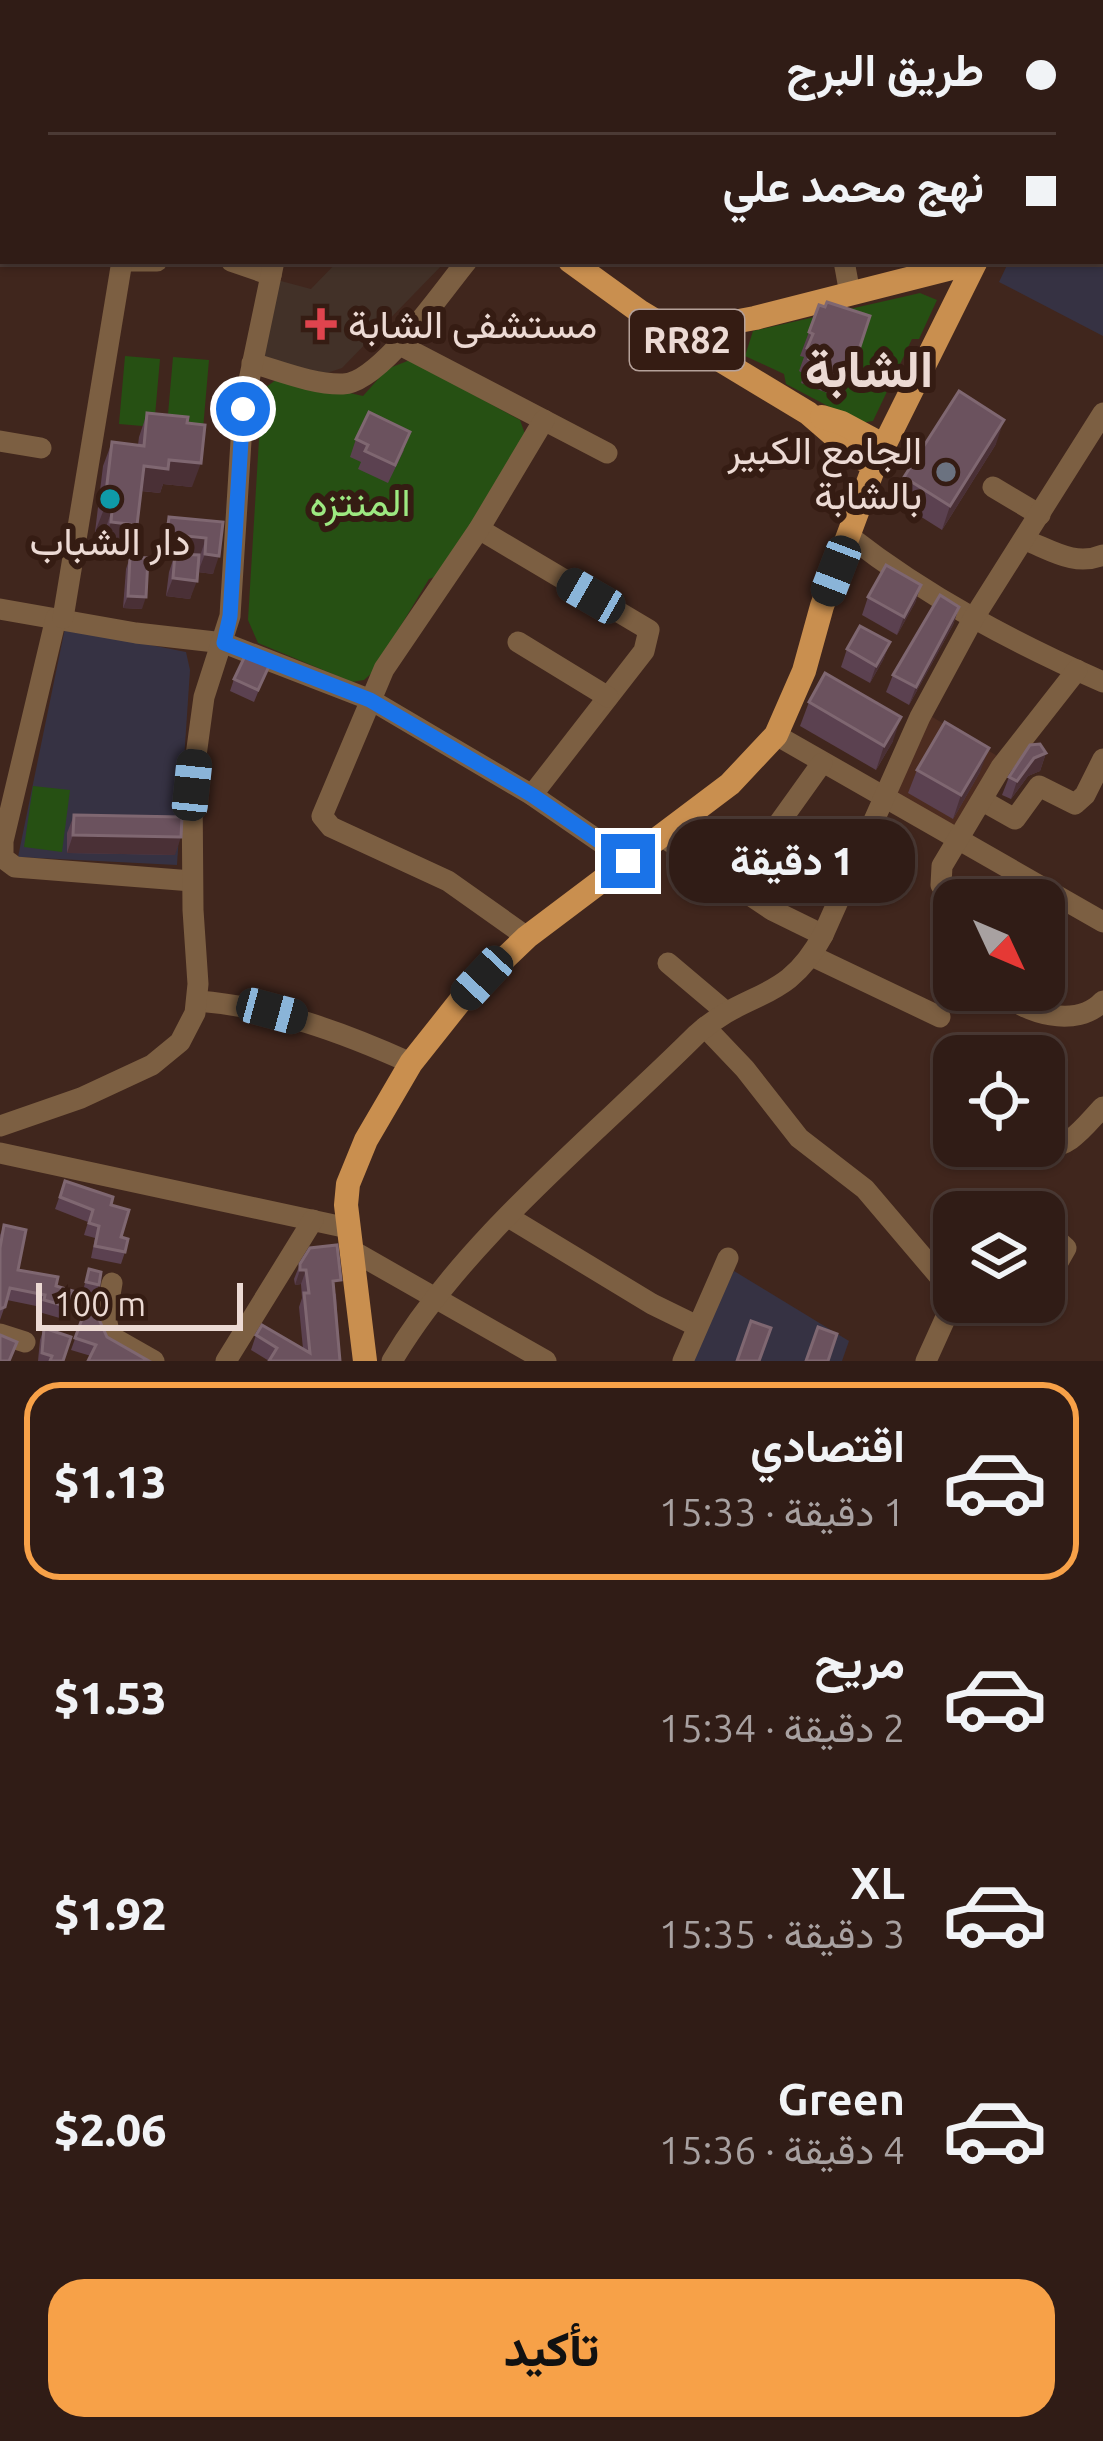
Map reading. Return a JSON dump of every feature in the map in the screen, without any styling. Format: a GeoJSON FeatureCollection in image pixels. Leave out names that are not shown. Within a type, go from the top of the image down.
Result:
{"type":"FeatureCollection","features":[{"type":"Feature","properties":{"kind":"main road","name":"RR82"},"geometry":{"type":"LineString","coordinates":[[574,264],[808,413],[842,423],[879,455]]}},
{"type":"Feature","properties":{"kind":"main road"},"geometry":{"type":"LineString","coordinates":[[666,326],[696,329],[755,318],[963,264]]}},
{"type":"Feature","properties":{"kind":"main road"},"geometry":{"type":"LineString","coordinates":[[365,1361],[350,1239],[348,1184],[354,1164],[411,1063],[461,1000],[527,937],[730,784],[776,735],[804,671],[822,606],[879,455],[975,264]]}},
{"type":"Feature","properties":{"kind":"main road"},"geometry":{"type":"LineString","coordinates":[[932,269],[956,277],[958,298]]}},
{"type":"Feature","properties":{"kind":"main road"},"geometry":{"type":"LineString","coordinates":[[724,363],[737,331],[755,318]]}},
{"type":"Feature","properties":{"kind":"street"},"geometry":{"type":"LineString","coordinates":[[124,264],[60,618],[2,859],[27,868],[192,880]]}},
{"type":"Feature","properties":{"kind":"street"},"geometry":{"type":"LineString","coordinates":[[252,363],[344,384],[366,376],[465,264]]}},
{"type":"Feature","properties":{"kind":"street"},"geometry":{"type":"LineString","coordinates":[[845,264],[850,294]]}},
{"type":"Feature","properties":{"kind":"street"},"geometry":{"type":"LineString","coordinates":[[0,1126],[81,1098],[152,1065],[180,1042],[198,1001],[192,880],[197,736],[232,601],[239,439],[273,268]]}},
{"type":"Feature","properties":{"kind":"street"},"geometry":{"type":"LineString","coordinates":[[398,344],[607,453]]}},
{"type":"Feature","properties":{"kind":"street"},"geometry":{"type":"LineString","coordinates":[[392,1361],[434,1298],[705,1027],[785,985],[812,956],[920,717],[974,619],[1103,413]]}},
{"type":"Feature","properties":{"kind":"street"},"geometry":{"type":"LineString","coordinates":[[527,937],[448,881],[324,821],[323,810],[398,646],[479,529],[544,420]]}},
{"type":"Feature","properties":{"kind":"street"},"geometry":{"type":"LineString","coordinates":[[1,448],[41,448]]}},
{"type":"Feature","properties":{"kind":"street"},"geometry":{"type":"LineString","coordinates":[[993,488],[1040,515]]}},
{"type":"Feature","properties":{"kind":"street"},"geometry":{"type":"LineString","coordinates":[[479,529],[649,631],[649,644],[532,795]]}},
{"type":"Feature","properties":{"kind":"street"},"geometry":{"type":"LineString","coordinates":[[849,536],[974,619],[1103,682]]}},
{"type":"Feature","properties":{"kind":"street"},"geometry":{"type":"LineString","coordinates":[[1025,540],[1082,561],[1103,555]]}},
{"type":"Feature","properties":{"kind":"street"},"geometry":{"type":"LineString","coordinates":[[0,609],[224,643],[370,700],[532,795],[628,861]]}},
{"type":"Feature","properties":{"kind":"street"},"geometry":{"type":"LineString","coordinates":[[518,642],[608,697]]}},
{"type":"Feature","properties":{"kind":"street"},"geometry":{"type":"LineString","coordinates":[[939,879],[942,866],[1001,767],[1077,670]]}},
{"type":"Feature","properties":{"kind":"street"},"geometry":{"type":"LineString","coordinates":[[920,717],[940,730]]}},
{"type":"Feature","properties":{"kind":"street"},"geometry":{"type":"LineString","coordinates":[[776,735],[1103,922]]}},
{"type":"Feature","properties":{"kind":"street"},"geometry":{"type":"LineString","coordinates":[[980,754],[1001,767]]}},
{"type":"Feature","properties":{"kind":"street"},"geometry":{"type":"LineString","coordinates":[[982,801],[1016,819],[1039,787],[1075,804],[1085,795],[1103,759]]}},
{"type":"Feature","properties":{"kind":"street"},"geometry":{"type":"LineString","coordinates":[[734,886],[822,763]]}},
{"type":"Feature","properties":{"kind":"street"},"geometry":{"type":"LineString","coordinates":[[663,837],[772,910],[823,935]]}},
{"type":"Feature","properties":{"kind":"street"},"geometry":{"type":"LineString","coordinates":[[812,956],[940,1017]]}},
{"type":"Feature","properties":{"kind":"street"},"geometry":{"type":"LineString","coordinates":[[668,963],[726,1012]]}},
{"type":"Feature","properties":{"kind":"street"},"geometry":{"type":"LineString","coordinates":[[198,1001],[301,1019],[411,1063]]}},
{"type":"Feature","properties":{"kind":"street"},"geometry":{"type":"LineString","coordinates":[[1033,1011],[1087,1014],[1103,1001]]}},
{"type":"Feature","properties":{"kind":"street"},"geometry":{"type":"LineString","coordinates":[[705,1027],[799,1138],[865,1189],[933,1266]]}},
{"type":"Feature","properties":{"kind":"street"},"geometry":{"type":"LineString","coordinates":[[1065,1143],[1103,1107]]}},
{"type":"Feature","properties":{"kind":"street"},"geometry":{"type":"LineString","coordinates":[[0,1153],[313,1220],[350,1239],[434,1298],[546,1361]]}},
{"type":"Feature","properties":{"kind":"street"},"geometry":{"type":"LineString","coordinates":[[509,1218],[634,1294],[697,1325]]}},
{"type":"Feature","properties":{"kind":"street"},"geometry":{"type":"LineString","coordinates":[[226,1361],[313,1220]]}},
{"type":"Feature","properties":{"kind":"street"},"geometry":{"type":"LineString","coordinates":[[683,1361],[728,1258]]}},
{"type":"Feature","properties":{"kind":"street"},"geometry":{"type":"LineString","coordinates":[[112,1282],[106,1318],[110,1336],[154,1361]]}},
{"type":"Feature","properties":{"kind":"street"},"geometry":{"type":"LineString","coordinates":[[926,1361],[943,1323]]}},
{"type":"Feature","properties":{"kind":"street"},"geometry":{"type":"LineString","coordinates":[[0,1334],[25,1342]]}},
{"type":"Feature","properties":{"kind":"shaded area","name":"مستشفى الشابة"},"geometry":{"type":"Polygon","coordinates":[[[335,264],[443,264],[342,368],[311,371],[250,353],[266,277],[311,289],[335,264]]]}},
{"type":"Feature","properties":{"kind":"shaded area"},"geometry":{"type":"Polygon","coordinates":[[[1008,264],[1103,264],[1103,336],[999,282],[1008,264]]]}},
{"type":"Feature","properties":{"kind":"shaded area"},"geometry":{"type":"Polygon","coordinates":[[[65,628],[186,652],[190,670],[177,865],[18,857],[65,628]]]}},
{"type":"Feature","properties":{"kind":"shaded area"},"geometry":{"type":"Polygon","coordinates":[[[929,715],[1009,763],[967,838],[891,794],[929,715]]]}},
{"type":"Feature","properties":{"kind":"shaded area"},"geometry":{"type":"Polygon","coordinates":[[[734,1271],[849,1341],[842,1361],[688,1361],[734,1271]]]}},
{"type":"Feature","properties":{"kind":"green space"},"geometry":{"type":"Polygon","coordinates":[[[920,293],[937,300],[919,339],[912,339],[873,421],[860,423],[786,384],[784,374],[745,356],[753,331],[920,293]]]}},
{"type":"Feature","properties":{"kind":"green space"},"geometry":{"type":"Polygon","coordinates":[[[125,356],[160,359],[154,427],[119,424],[125,356]]]}},
{"type":"Feature","properties":{"kind":"green space"},"geometry":{"type":"Polygon","coordinates":[[[173,357],[209,360],[203,429],[167,426],[173,357]]]}},
{"type":"Feature","properties":{"kind":"green space","name":"المنتزه"},"geometry":{"type":"Polygon","coordinates":[[[410,360],[520,420],[525,434],[440,575],[429,579],[373,672],[352,682],[258,643],[248,620],[262,390],[280,377],[363,396],[387,369],[410,360]]]}},
{"type":"Feature","properties":{"kind":"green space"},"geometry":{"type":"Polygon","coordinates":[[[33,786],[70,790],[62,852],[24,847],[33,786]]]}},
{"type":"Feature","properties":{"kind":"building"},"geometry":{"type":"Polygon","coordinates":[[[827,302],[870,316],[847,374],[809,359],[813,350],[807,348],[813,334],[809,332],[819,305],[825,307],[827,302]]]}},
{"type":"Feature","properties":{"kind":"building","name":"الجامع الكبير بالشابة"},"geometry":{"type":"Polygon","coordinates":[[[959,391],[1004,420],[950,506],[904,477],[959,391]]]}},
{"type":"Feature","properties":{"kind":"building"},"geometry":{"type":"Polygon","coordinates":[[[369,412],[410,432],[395,465],[365,451],[368,445],[356,439],[369,412]]]}},
{"type":"Feature","properties":{"kind":"building"},"geometry":{"type":"Polygon","coordinates":[[[147,413],[188,417],[187,423],[205,425],[201,463],[169,460],[168,469],[144,466],[137,525],[111,522],[112,510],[104,509],[112,442],[144,446],[147,413]]]}},
{"type":"Feature","properties":{"kind":"building"},"geometry":{"type":"Polygon","coordinates":[[[169,517],[223,522],[219,556],[205,554],[206,538],[167,534],[169,517]]]}},
{"type":"Feature","properties":{"kind":"building"},"geometry":{"type":"Polygon","coordinates":[[[175,554],[199,555],[197,581],[173,578],[175,554]]]}},
{"type":"Feature","properties":{"kind":"building"},"geometry":{"type":"Polygon","coordinates":[[[130,557],[148,558],[146,597],[128,596],[130,557]]]}},
{"type":"Feature","properties":{"kind":"building"},"geometry":{"type":"Polygon","coordinates":[[[886,565],[921,585],[904,617],[868,597],[886,565]]]}},
{"type":"Feature","properties":{"kind":"building"},"geometry":{"type":"Polygon","coordinates":[[[940,595],[959,607],[916,687],[893,675],[940,595]]]}},
{"type":"Feature","properties":{"kind":"building"},"geometry":{"type":"Polygon","coordinates":[[[860,626],[890,642],[876,666],[847,649],[860,626]]]}},
{"type":"Feature","properties":{"kind":"building"},"geometry":{"type":"Polygon","coordinates":[[[245,656],[269,666],[258,690],[234,679],[245,656]]]}},
{"type":"Feature","properties":{"kind":"building"},"geometry":{"type":"Polygon","coordinates":[[[825,673],[901,717],[884,746],[809,702],[825,673]]]}},
{"type":"Feature","properties":{"kind":"building"},"geometry":{"type":"Polygon","coordinates":[[[945,722],[989,748],[961,795],[917,770],[945,722]]]}},
{"type":"Feature","properties":{"kind":"building"},"geometry":{"type":"Polygon","coordinates":[[[1040,744],[1046,753],[1034,758],[1017,781],[1009,777],[1030,745],[1040,744]]]}},
{"type":"Feature","properties":{"kind":"building"},"geometry":{"type":"Polygon","coordinates":[[[74,815],[182,817],[181,837],[73,835],[74,815]]]}},
{"type":"Feature","properties":{"kind":"building"},"geometry":{"type":"Polygon","coordinates":[[[65,1181],[113,1197],[111,1205],[129,1210],[121,1237],[128,1239],[125,1252],[95,1246],[99,1226],[89,1223],[93,1210],[60,1197],[65,1181]]]}},
{"type":"Feature","properties":{"kind":"building"},"geometry":{"type":"Polygon","coordinates":[[[4,1225],[26,1230],[18,1270],[58,1277],[56,1286],[73,1291],[68,1307],[44,1300],[45,1295],[10,1288],[5,1307],[0,1309],[4,1225]]]}},
{"type":"Feature","properties":{"kind":"building"},"geometry":{"type":"Polygon","coordinates":[[[337,1245],[341,1280],[333,1281],[340,1361],[269,1361],[277,1348],[256,1335],[262,1325],[310,1353],[304,1293],[309,1293],[306,1270],[300,1270],[300,1264],[310,1248],[337,1245]]]}},
{"type":"Feature","properties":{"kind":"building"},"geometry":{"type":"Polygon","coordinates":[[[89,1269],[101,1272],[99,1285],[86,1282],[89,1269]]]}},
{"type":"Feature","properties":{"kind":"building"},"geometry":{"type":"Polygon","coordinates":[[[85,1311],[97,1315],[107,1337],[149,1361],[88,1361],[96,1345],[75,1338],[85,1311]]]}},
{"type":"Feature","properties":{"kind":"building"},"geometry":{"type":"Polygon","coordinates":[[[751,1321],[771,1328],[759,1361],[737,1361],[751,1321]]]}},
{"type":"Feature","properties":{"kind":"building"},"geometry":{"type":"Polygon","coordinates":[[[818,1327],[837,1334],[828,1361],[806,1361],[818,1327]]]}},
{"type":"Feature","properties":{"kind":"building"},"geometry":{"type":"Polygon","coordinates":[[[44,1328],[71,1337],[63,1361],[50,1361],[52,1356],[42,1353],[44,1328]]]}},
{"type":"Feature","properties":{"kind":"building"},"geometry":{"type":"Polygon","coordinates":[[[0,1335],[17,1342],[9,1361],[0,1361],[0,1335]]]}},
{"type":"Feature","properties":{"kind":"place","name":"مستشفى الشابة"},"geometry":{"type":"Point","coordinates":[321,324]}},
{"type":"Feature","properties":{"kind":"place","name":"الجامع الكبير بالشابة"},"geometry":{"type":"Point","coordinates":[946,472]}},
{"type":"Feature","properties":{"kind":"place","name":"دار الشباب"},"geometry":{"type":"Point","coordinates":[110,499]}},
{"type":"Feature","properties":{"kind":"district","name":"الشابة"},"geometry":{"type":"Point","coordinates":[869,369]}},
{"type":"Feature","properties":{"kind":"route"},"geometry":{"type":"LineString","coordinates":[[243,409],[230,616],[224,643],[370,700],[532,795],[628,861]]}}]}
